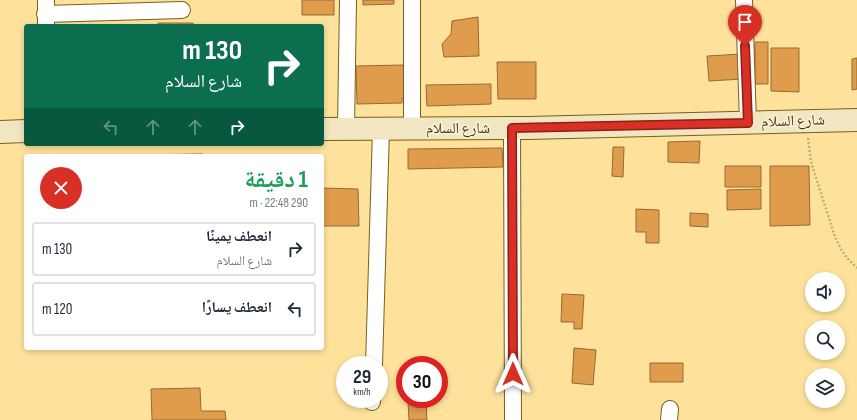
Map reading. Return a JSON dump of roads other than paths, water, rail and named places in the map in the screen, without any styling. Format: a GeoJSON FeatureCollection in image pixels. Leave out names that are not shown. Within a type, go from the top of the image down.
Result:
{"type":"FeatureCollection","features":[{"type":"Feature","properties":{"kind":"main road","name":"شارع السلام"},"geometry":{"type":"LineString","coordinates":[[324,129],[512,128],[857,120]]}},
{"type":"Feature","properties":{"kind":"main road"},"geometry":{"type":"LineString","coordinates":[[0,132],[24,131]]}},
{"type":"Feature","properties":{"kind":"street"},"geometry":{"type":"LineString","coordinates":[[346,129],[348,0]]}},
{"type":"Feature","properties":{"kind":"street"},"geometry":{"type":"LineString","coordinates":[[412,0],[412,128]]}},
{"type":"Feature","properties":{"kind":"street"},"geometry":{"type":"LineString","coordinates":[[744,0],[748,123]]}},
{"type":"Feature","properties":{"kind":"street"},"geometry":{"type":"LineString","coordinates":[[46,13],[182,10]]}},
{"type":"Feature","properties":{"kind":"street"},"geometry":{"type":"LineString","coordinates":[[512,128],[513,420]]}},
{"type":"Feature","properties":{"kind":"street"},"geometry":{"type":"LineString","coordinates":[[374,356],[381,129]]}}]}
